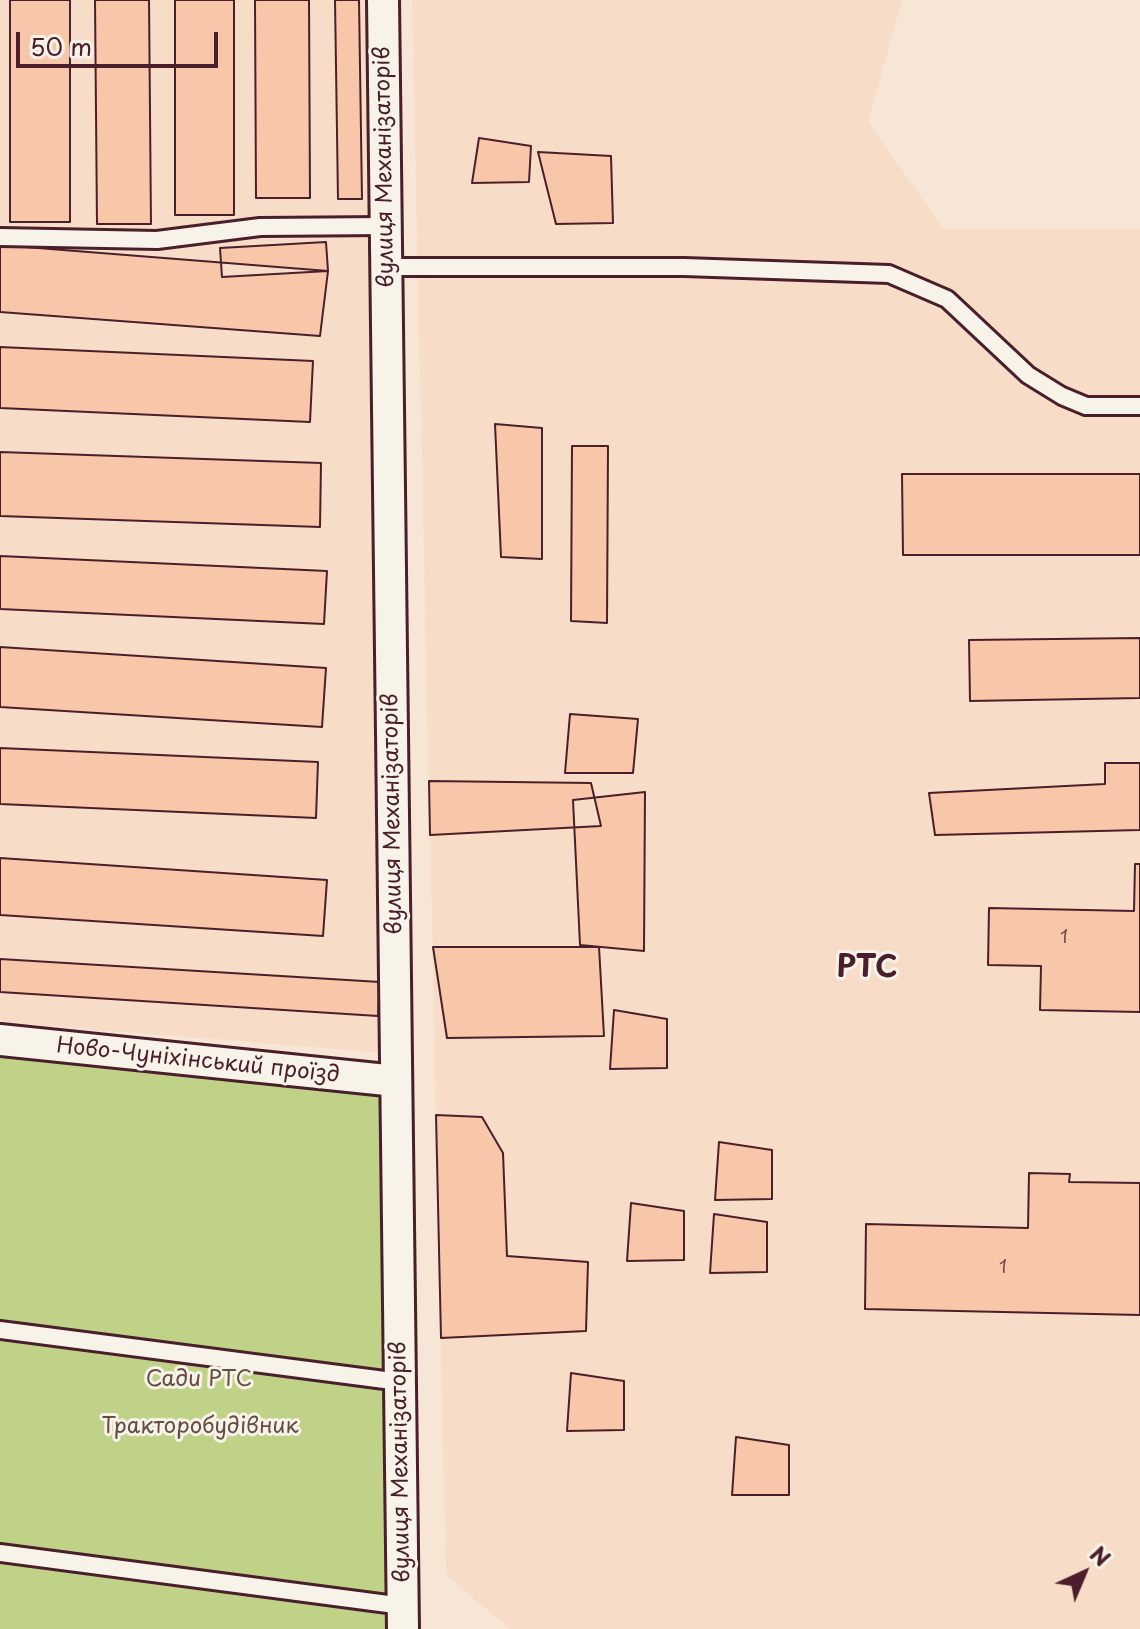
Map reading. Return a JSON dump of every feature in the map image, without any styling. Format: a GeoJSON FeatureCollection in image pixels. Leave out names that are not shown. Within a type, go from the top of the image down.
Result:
{"type":"FeatureCollection","features":[{"type":"Feature","properties":{"kind":"street","name":"вулиця Механізаторів"},"geometry":{"type":"LineString","coordinates":[[383,0],[403,1617]]}},
{"type":"Feature","properties":{"kind":"street","name":"Ново-Чуніхінський проїзд"},"geometry":{"type":"LineString","coordinates":[[0,1040],[396,1081]]}},
{"type":"Feature","properties":{"kind":"lane"},"geometry":{"type":"LineString","coordinates":[[0,237],[157,240],[260,227],[385,226]]}},
{"type":"Feature","properties":{"kind":"lane"},"geometry":{"type":"LineString","coordinates":[[386,267],[684,267],[889,274],[947,299],[1028,375],[1062,396],[1086,406],[1140,406]]}},
{"type":"Feature","properties":{"kind":"lane"},"geometry":{"type":"LineString","coordinates":[[0,1330],[400,1382]]}},
{"type":"Feature","properties":{"kind":"lane"},"geometry":{"type":"LineString","coordinates":[[0,1553],[403,1617]]}},
{"type":"Feature","properties":{"kind":"shaded area"},"geometry":{"type":"Polygon","coordinates":[[[0,0],[368,0],[386,1053],[0,1022],[0,0]]]}},
{"type":"Feature","properties":{"kind":"shaded area","name":"РТС"},"geometry":{"type":"Polygon","coordinates":[[[412,0],[902,0],[868,122],[944,229],[1140,229],[1140,1629],[510,1629],[446,1575],[412,0]]]}},
{"type":"Feature","properties":{"kind":"green space","name":"Сади РТС"},"geometry":{"type":"Polygon","coordinates":[[[0,1052],[396,1081],[403,1629],[0,1629],[0,1052]]]}},
{"type":"Feature","properties":{"kind":"building"},"geometry":{"type":"Polygon","coordinates":[[[10,0],[70,0],[70,222],[10,222],[10,0]]]}},
{"type":"Feature","properties":{"kind":"building"},"geometry":{"type":"Polygon","coordinates":[[[95,0],[149,0],[151,224],[97,224],[95,0]]]}},
{"type":"Feature","properties":{"kind":"building"},"geometry":{"type":"Polygon","coordinates":[[[175,0],[234,0],[234,215],[175,215],[175,0]]]}},
{"type":"Feature","properties":{"kind":"building"},"geometry":{"type":"Polygon","coordinates":[[[255,0],[309,0],[310,198],[256,198],[255,0]]]}},
{"type":"Feature","properties":{"kind":"building"},"geometry":{"type":"Polygon","coordinates":[[[335,0],[359,0],[362,199],[338,199],[335,0]]]}},
{"type":"Feature","properties":{"kind":"building"},"geometry":{"type":"Polygon","coordinates":[[[479,138],[531,146],[529,182],[472,183],[479,138]]]}},
{"type":"Feature","properties":{"kind":"building"},"geometry":{"type":"Polygon","coordinates":[[[538,152],[611,156],[613,223],[556,224],[538,152]]]}},
{"type":"Feature","properties":{"kind":"building"},"geometry":{"type":"Polygon","coordinates":[[[326,242],[328,271],[222,277],[220,248],[326,242]]]}},
{"type":"Feature","properties":{"kind":"building"},"geometry":{"type":"Polygon","coordinates":[[[0,245],[328,271],[320,336],[0,312],[0,245]]]}},
{"type":"Feature","properties":{"kind":"building"},"geometry":{"type":"Polygon","coordinates":[[[0,347],[313,361],[310,422],[0,408],[0,347]]]}},
{"type":"Feature","properties":{"kind":"building"},"geometry":{"type":"Polygon","coordinates":[[[495,424],[542,428],[542,559],[501,557],[495,424]]]}},
{"type":"Feature","properties":{"kind":"building"},"geometry":{"type":"Polygon","coordinates":[[[572,446],[608,446],[607,623],[571,621],[572,446]]]}},
{"type":"Feature","properties":{"kind":"building"},"geometry":{"type":"Polygon","coordinates":[[[0,452],[321,463],[320,527],[0,516],[0,452]]]}},
{"type":"Feature","properties":{"kind":"building"},"geometry":{"type":"Polygon","coordinates":[[[902,474],[1140,474],[1140,555],[903,555],[902,474]]]}},
{"type":"Feature","properties":{"kind":"building"},"geometry":{"type":"Polygon","coordinates":[[[0,556],[327,571],[324,624],[0,609],[0,556]]]}},
{"type":"Feature","properties":{"kind":"building"},"geometry":{"type":"Polygon","coordinates":[[[1140,638],[1140,698],[970,701],[969,640],[1140,638]]]}},
{"type":"Feature","properties":{"kind":"building"},"geometry":{"type":"Polygon","coordinates":[[[0,647],[326,668],[322,727],[0,707],[0,647]]]}},
{"type":"Feature","properties":{"kind":"building"},"geometry":{"type":"Polygon","coordinates":[[[570,714],[638,719],[633,773],[565,773],[570,714]]]}},
{"type":"Feature","properties":{"kind":"building"},"geometry":{"type":"Polygon","coordinates":[[[0,748],[318,762],[316,818],[0,804],[0,748]]]}},
{"type":"Feature","properties":{"kind":"building"},"geometry":{"type":"Polygon","coordinates":[[[1105,763],[1140,763],[1140,830],[935,835],[929,793],[1105,784],[1105,763]]]}},
{"type":"Feature","properties":{"kind":"building"},"geometry":{"type":"Polygon","coordinates":[[[429,781],[591,783],[601,826],[430,835],[429,781]]]}},
{"type":"Feature","properties":{"kind":"building"},"geometry":{"type":"Polygon","coordinates":[[[645,792],[644,951],[580,945],[573,800],[645,792]]]}},
{"type":"Feature","properties":{"kind":"building"},"geometry":{"type":"Polygon","coordinates":[[[0,858],[327,880],[323,936],[0,915],[0,858]]]}},
{"type":"Feature","properties":{"kind":"building"},"geometry":{"type":"Polygon","coordinates":[[[1135,864],[1140,864],[1140,1012],[1040,1010],[1041,966],[988,965],[989,908],[1134,911],[1135,864]]]}},
{"type":"Feature","properties":{"kind":"building"},"geometry":{"type":"Polygon","coordinates":[[[433,947],[599,947],[604,1036],[447,1038],[433,947]]]}},
{"type":"Feature","properties":{"kind":"building"},"geometry":{"type":"Polygon","coordinates":[[[0,959],[380,982],[378,1016],[0,992],[0,959]]]}},
{"type":"Feature","properties":{"kind":"building"},"geometry":{"type":"Polygon","coordinates":[[[614,1010],[667,1019],[667,1068],[610,1069],[614,1010]]]}},
{"type":"Feature","properties":{"kind":"building"},"geometry":{"type":"Polygon","coordinates":[[[436,1115],[482,1117],[503,1153],[507,1256],[588,1262],[586,1331],[441,1338],[436,1115]]]}},
{"type":"Feature","properties":{"kind":"building"},"geometry":{"type":"Polygon","coordinates":[[[719,1142],[772,1150],[772,1199],[715,1200],[719,1142]]]}},
{"type":"Feature","properties":{"kind":"building"},"geometry":{"type":"Polygon","coordinates":[[[1029,1173],[1070,1174],[1069,1182],[1140,1183],[1140,1315],[865,1309],[866,1224],[1028,1228],[1029,1173]]]}},
{"type":"Feature","properties":{"kind":"building"},"geometry":{"type":"Polygon","coordinates":[[[631,1203],[684,1211],[684,1260],[627,1261],[631,1203]]]}},
{"type":"Feature","properties":{"kind":"building"},"geometry":{"type":"Polygon","coordinates":[[[714,1214],[767,1222],[767,1272],[710,1273],[714,1214]]]}},
{"type":"Feature","properties":{"kind":"building"},"geometry":{"type":"Polygon","coordinates":[[[571,1373],[624,1381],[624,1430],[567,1431],[571,1373]]]}},
{"type":"Feature","properties":{"kind":"building"},"geometry":{"type":"Polygon","coordinates":[[[736,1437],[789,1445],[789,1495],[732,1495],[736,1437]]]}},
{"type":"Feature","properties":{"kind":"district","name":"РТС"},"geometry":{"type":"Point","coordinates":[867,969]}},
{"type":"Feature","properties":{"kind":"park label","name":"Тракторобудівник"},"geometry":{"type":"Point","coordinates":[200,1427]}}]}
